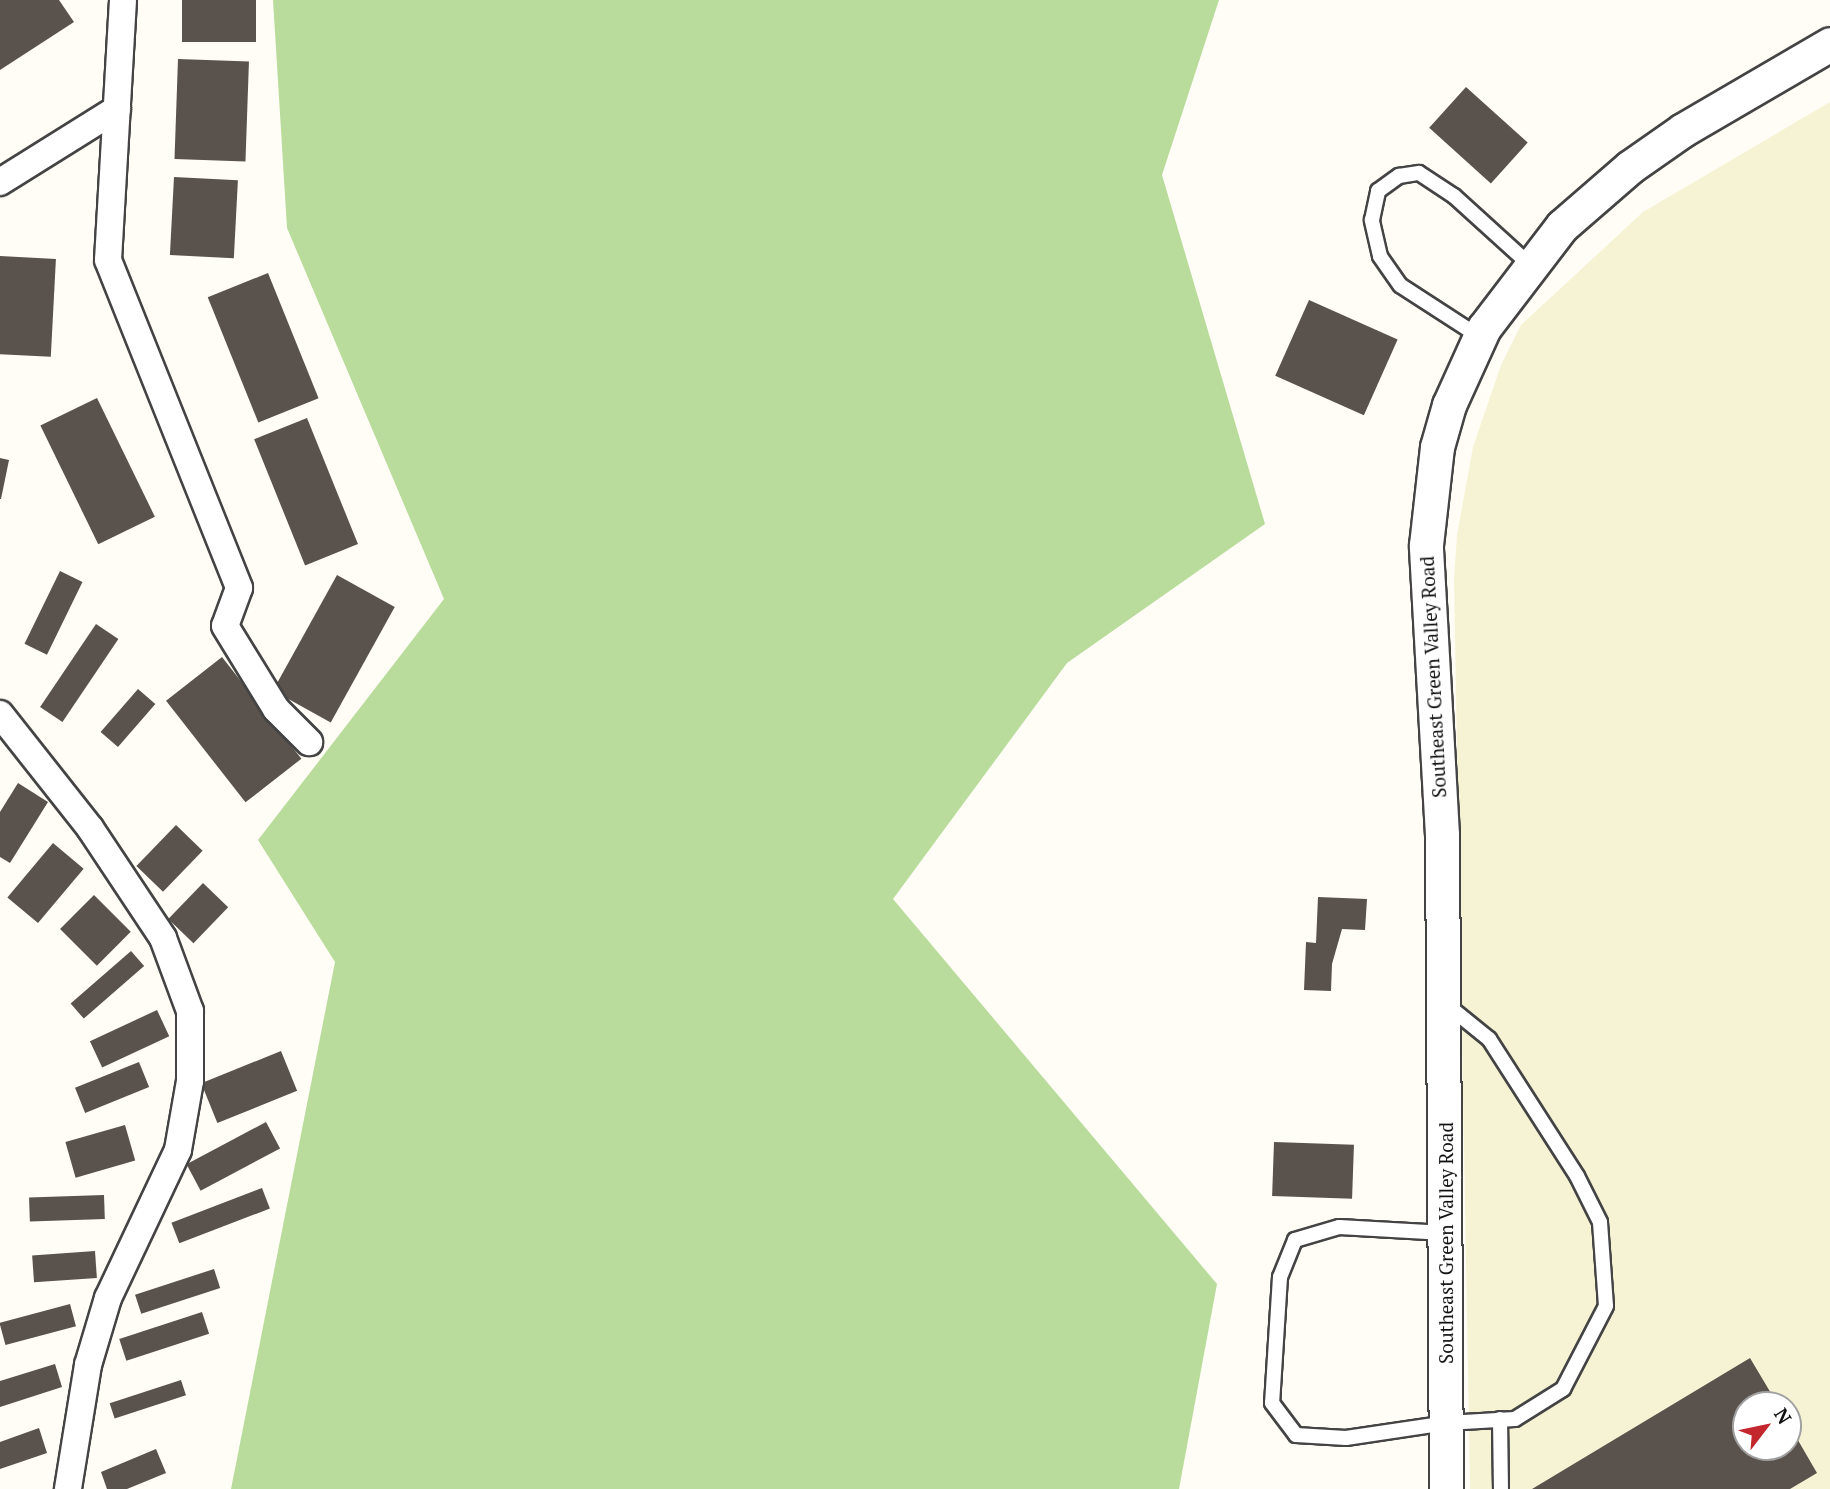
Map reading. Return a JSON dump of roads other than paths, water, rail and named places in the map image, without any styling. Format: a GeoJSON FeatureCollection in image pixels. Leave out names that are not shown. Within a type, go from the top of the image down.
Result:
{"type":"FeatureCollection","features":[{"type":"Feature","properties":{"kind":"street"},"geometry":{"type":"LineString","coordinates":[[123,0],[108,260],[239,588],[225,626],[276,709],[309,742]]}},
{"type":"Feature","properties":{"kind":"street","name":"Southeast Green Valley Road"},"geometry":{"type":"LineString","coordinates":[[1446,1489],[1446,1004],[1427,513],[1449,405],[1480,337],[1529,264],[1562,226],[1630,167],[1735,98],[1830,44]]}},
{"type":"Feature","properties":{"kind":"street"},"geometry":{"type":"LineString","coordinates":[[0,182],[117,109]]}},
{"type":"Feature","properties":{"kind":"street"},"geometry":{"type":"LineString","coordinates":[[0,714],[89,828],[163,938],[190,1011],[190,1081],[178,1150],[108,1298],[88,1365],[68,1489]]}},
{"type":"Feature","properties":{"kind":"lane"},"geometry":{"type":"LineString","coordinates":[[1480,337],[1400,285],[1380,256],[1372,220],[1378,191],[1399,176],[1419,173],[1454,196],[1529,264]]}},
{"type":"Feature","properties":{"kind":"lane"},"geometry":{"type":"LineString","coordinates":[[1445,1233],[1339,1227],[1295,1240],[1280,1277],[1272,1403],[1296,1435],[1346,1438],[1446,1423],[1516,1419],[1563,1389],[1606,1306],[1600,1222],[1577,1176],[1489,1039],[1446,1004]]}},
{"type":"Feature","properties":{"kind":"lane"},"geometry":{"type":"LineString","coordinates":[[1500,1419],[1502,1489]]}}]}
